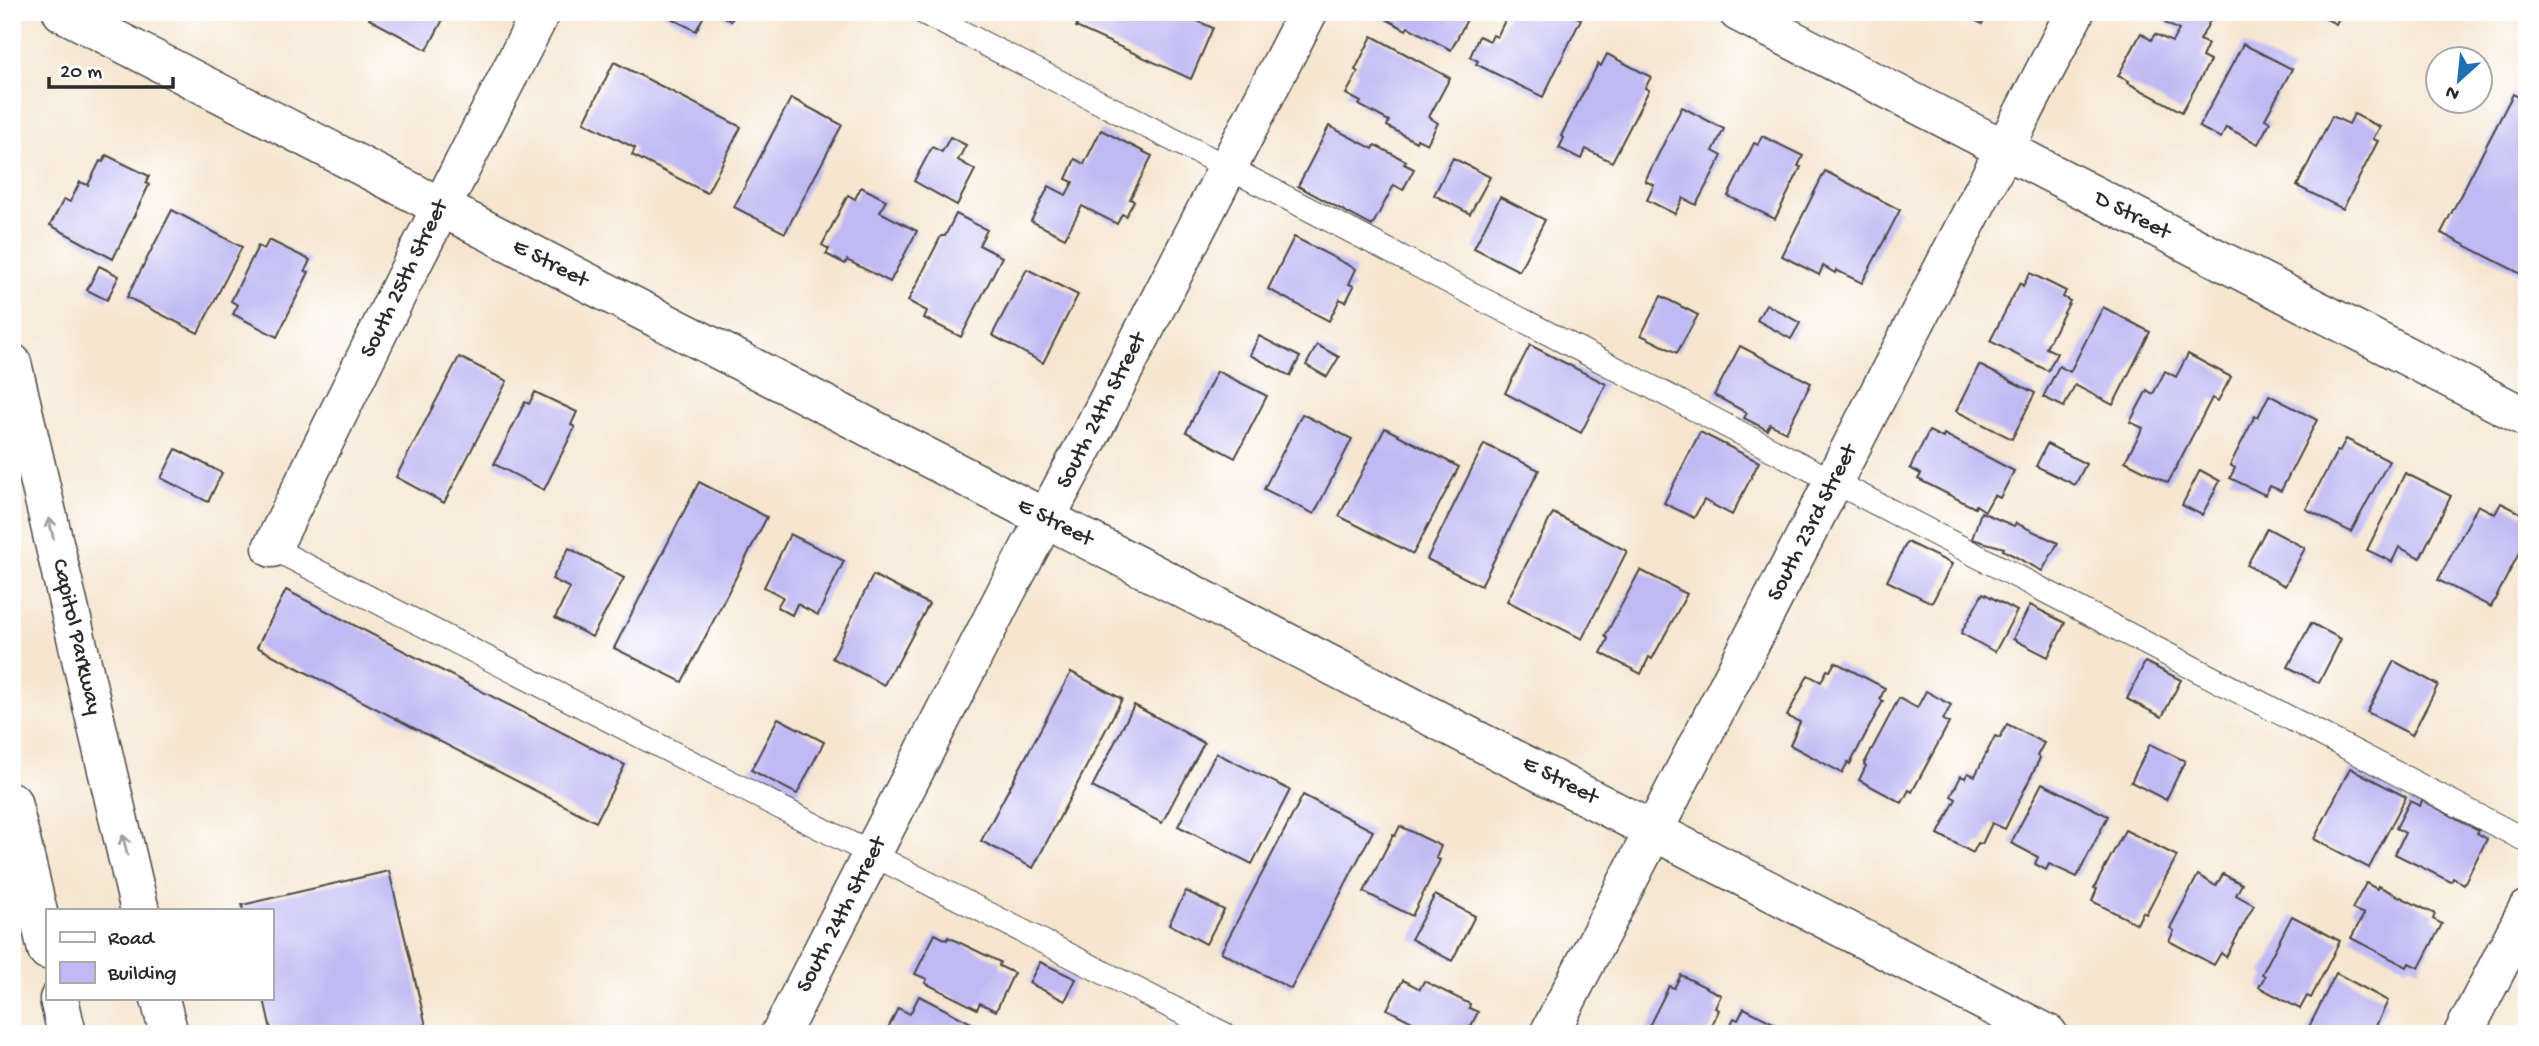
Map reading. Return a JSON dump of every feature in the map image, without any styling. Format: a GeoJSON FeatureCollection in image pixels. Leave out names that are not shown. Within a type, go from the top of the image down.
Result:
{"type":"FeatureCollection","features":[{"type":"Feature","properties":{"kind":"street","name":"E Street"},"geometry":{"type":"LineString","coordinates":[[62,12],[2048,1034]]}},
{"type":"Feature","properties":{"kind":"street","name":"South 25th Street"},"geometry":{"type":"LineString","coordinates":[[272,548],[440,208],[541,12]]}},
{"type":"Feature","properties":{"kind":"street","name":"South 24th Street"},"geometry":{"type":"LineString","coordinates":[[780,1034],[1308,12]]}},
{"type":"Feature","properties":{"kind":"street","name":"D Street"},"geometry":{"type":"LineString","coordinates":[[1738,12],[2527,418]]}},
{"type":"Feature","properties":{"kind":"street","name":"South 23rd Street"},"geometry":{"type":"LineString","coordinates":[[1549,1034],[2075,12]]}},
{"type":"Feature","properties":{"kind":"street","name":"Capitol Parkway"},"geometry":{"type":"LineString","coordinates":[[12,363],[140,909]]}},
{"type":"Feature","properties":{"kind":"street"},"geometry":{"type":"LineString","coordinates":[[12,802],[46,946]]}},
{"type":"Feature","properties":{"kind":"street"},"geometry":{"type":"LineString","coordinates":[[2463,1034],[2527,910]]}},
{"type":"Feature","properties":{"kind":"street"},"geometry":{"type":"LineString","coordinates":[[59,1000],[67,1034]]}},
{"type":"Feature","properties":{"kind":"street"},"geometry":{"type":"LineString","coordinates":[[160,1000],[169,1034]]}},
{"type":"Feature","properties":{"kind":"lane"},"geometry":{"type":"LineString","coordinates":[[922,12],[2527,841]]}},
{"type":"Feature","properties":{"kind":"lane"},"geometry":{"type":"LineString","coordinates":[[272,548],[1224,1034]]}},
{"type":"Feature","properties":{"kind":"building"},"geometry":{"type":"Polygon","coordinates":[[[373,12],[447,12],[427,50],[369,19],[373,12]]]}},
{"type":"Feature","properties":{"kind":"building"},"geometry":{"type":"Polygon","coordinates":[[[659,12],[706,12],[696,31],[659,12]]]}},
{"type":"Feature","properties":{"kind":"building"},"geometry":{"type":"Polygon","coordinates":[[[716,12],[736,12],[731,21],[716,12]]]}},
{"type":"Feature","properties":{"kind":"building"},"geometry":{"type":"Polygon","coordinates":[[[1082,12],[1178,12],[1213,28],[1191,79],[1076,27],[1082,12]]]}},
{"type":"Feature","properties":{"kind":"building"},"geometry":{"type":"Polygon","coordinates":[[[1388,12],[1471,12],[1451,50],[1408,27],[1406,30],[1384,18],[1388,12]]]}},
{"type":"Feature","properties":{"kind":"building"},"geometry":{"type":"Polygon","coordinates":[[[1509,12],[1566,12],[1581,19],[1543,97],[1476,64],[1478,61],[1470,57],[1479,36],[1490,41],[1493,35],[1497,37],[1509,12]]]}},
{"type":"Feature","properties":{"kind":"building"},"geometry":{"type":"Polygon","coordinates":[[[1959,12],[1988,12],[1982,24],[1959,12]]]}},
{"type":"Feature","properties":{"kind":"building"},"geometry":{"type":"Polygon","coordinates":[[[2170,12],[2203,12],[2212,17],[2200,40],[2208,44],[2202,57],[2210,61],[2182,112],[2118,76],[2141,33],[2151,40],[2155,34],[2172,42],[2179,30],[2165,23],[2170,12]]]}},
{"type":"Feature","properties":{"kind":"building"},"geometry":{"type":"Polygon","coordinates":[[[2312,12],[2342,12],[2336,24],[2312,12]]]}},
{"type":"Feature","properties":{"kind":"building"},"geometry":{"type":"Polygon","coordinates":[[[1372,36],[1450,78],[1429,117],[1438,123],[1427,144],[1417,139],[1416,142],[1387,126],[1389,121],[1359,105],[1361,102],[1346,94],[1372,36]]]}},
{"type":"Feature","properties":{"kind":"building"},"geometry":{"type":"Polygon","coordinates":[[[2243,44],[2292,69],[2265,119],[2270,122],[2258,144],[2226,127],[2221,138],[2199,127],[2243,44]]]}},
{"type":"Feature","properties":{"kind":"building"},"geometry":{"type":"Polygon","coordinates":[[[1607,54],[1651,77],[1645,88],[1649,90],[1612,162],[1586,149],[1581,159],[1559,148],[1564,138],[1561,136],[1598,64],[1601,66],[1607,54]]]}},
{"type":"Feature","properties":{"kind":"building"},"geometry":{"type":"Polygon","coordinates":[[[614,62],[741,127],[707,193],[632,155],[635,148],[584,122],[614,62]]]}},
{"type":"Feature","properties":{"kind":"building"},"geometry":{"type":"Polygon","coordinates":[[[2513,94],[2527,102],[2527,277],[2441,233],[2513,94]]]}},
{"type":"Feature","properties":{"kind":"building"},"geometry":{"type":"Polygon","coordinates":[[[791,98],[842,125],[785,233],[734,207],[791,98]]]}},
{"type":"Feature","properties":{"kind":"building"},"geometry":{"type":"Polygon","coordinates":[[[1682,107],[1724,129],[1713,151],[1722,156],[1696,205],[1683,198],[1675,214],[1647,200],[1654,185],[1645,181],[1682,107]]]}},
{"type":"Feature","properties":{"kind":"building"},"geometry":{"type":"Polygon","coordinates":[[[2354,114],[2380,127],[2373,139],[2378,141],[2343,209],[2297,186],[2332,116],[2349,124],[2354,114]]]}},
{"type":"Feature","properties":{"kind":"building"},"geometry":{"type":"Polygon","coordinates":[[[1329,126],[1373,149],[1375,145],[1406,161],[1404,164],[1414,169],[1403,190],[1394,185],[1372,226],[1298,186],[1329,126]]]}},
{"type":"Feature","properties":{"kind":"building"},"geometry":{"type":"Polygon","coordinates":[[[1101,130],[1152,156],[1130,199],[1134,201],[1126,216],[1122,214],[1117,224],[1082,206],[1065,238],[1031,221],[1049,186],[1066,195],[1073,182],[1066,179],[1075,159],[1084,164],[1101,130]]]}},
{"type":"Feature","properties":{"kind":"building"},"geometry":{"type":"Polygon","coordinates":[[[1762,136],[1803,156],[1798,166],[1801,167],[1775,219],[1728,196],[1754,143],[1758,145],[1762,136]]]}},
{"type":"Feature","properties":{"kind":"building"},"geometry":{"type":"Polygon","coordinates":[[[950,137],[966,145],[958,160],[975,170],[957,205],[914,181],[932,147],[942,152],[950,137]]]}},
{"type":"Feature","properties":{"kind":"building"},"geometry":{"type":"Polygon","coordinates":[[[106,155],[149,176],[146,183],[149,185],[113,259],[50,225],[64,199],[70,202],[80,182],[88,185],[106,155]]]}},
{"type":"Feature","properties":{"kind":"building"},"geometry":{"type":"Polygon","coordinates":[[[1453,158],[1490,177],[1470,214],[1434,195],[1453,158]]]}},
{"type":"Feature","properties":{"kind":"building"},"geometry":{"type":"Polygon","coordinates":[[[1825,171],[1900,210],[1862,283],[1823,266],[1819,275],[1782,256],[1825,171]]]}},
{"type":"Feature","properties":{"kind":"building"},"geometry":{"type":"Polygon","coordinates":[[[861,187],[886,200],[880,212],[917,231],[890,282],[847,260],[845,264],[826,254],[829,249],[822,245],[848,195],[855,199],[861,187]]]}},
{"type":"Feature","properties":{"kind":"building"},"geometry":{"type":"Polygon","coordinates":[[[1500,197],[1545,220],[1519,271],[1474,248],[1500,197]]]}},
{"type":"Feature","properties":{"kind":"building"},"geometry":{"type":"Polygon","coordinates":[[[172,210],[242,247],[198,333],[127,297],[172,210]]]}},
{"type":"Feature","properties":{"kind":"building"},"geometry":{"type":"Polygon","coordinates":[[[956,214],[987,230],[979,245],[1002,257],[961,337],[924,318],[927,311],[908,301],[941,236],[945,236],[956,214]]]}},
{"type":"Feature","properties":{"kind":"building"},"geometry":{"type":"Polygon","coordinates":[[[1294,237],[1356,269],[1349,284],[1354,286],[1346,302],[1340,299],[1329,321],[1268,289],[1294,237]]]}},
{"type":"Feature","properties":{"kind":"building"},"geometry":{"type":"Polygon","coordinates":[[[269,240],[310,260],[305,271],[309,272],[277,337],[233,314],[238,305],[231,301],[258,246],[264,249],[269,240]]]}},
{"type":"Feature","properties":{"kind":"building"},"geometry":{"type":"Polygon","coordinates":[[[99,266],[119,276],[107,300],[87,290],[99,266]]]}},
{"type":"Feature","properties":{"kind":"building"},"geometry":{"type":"Polygon","coordinates":[[[1027,269],[1078,295],[1043,363],[992,335],[1027,269]]]}},
{"type":"Feature","properties":{"kind":"building"},"geometry":{"type":"Polygon","coordinates":[[[2030,273],[2066,291],[2063,297],[2070,301],[2046,348],[2057,353],[2048,371],[1990,341],[2020,283],[2023,286],[2030,273]]]}},
{"type":"Feature","properties":{"kind":"building"},"geometry":{"type":"Polygon","coordinates":[[[1661,296],[1698,315],[1677,353],[1641,335],[1661,296]]]}},
{"type":"Feature","properties":{"kind":"building"},"geometry":{"type":"Polygon","coordinates":[[[1766,304],[1800,323],[1791,339],[1757,320],[1766,304]]]}},
{"type":"Feature","properties":{"kind":"building"},"geometry":{"type":"Polygon","coordinates":[[[2103,307],[2150,332],[2113,405],[2075,385],[2064,407],[2043,397],[2059,366],[2070,372],[2103,307]]]}},
{"type":"Feature","properties":{"kind":"building"},"geometry":{"type":"Polygon","coordinates":[[[1259,336],[1300,357],[1290,376],[1250,355],[1259,336]]]}},
{"type":"Feature","properties":{"kind":"building"},"geometry":{"type":"Polygon","coordinates":[[[1317,345],[1339,357],[1327,377],[1306,365],[1317,345]]]}},
{"type":"Feature","properties":{"kind":"building"},"geometry":{"type":"Polygon","coordinates":[[[1530,345],[1606,384],[1581,433],[1505,393],[1530,345]]]}},
{"type":"Feature","properties":{"kind":"building"},"geometry":{"type":"Polygon","coordinates":[[[1740,346],[1811,383],[1786,432],[1770,424],[1767,430],[1744,418],[1747,413],[1714,395],[1740,346]]]}},
{"type":"Feature","properties":{"kind":"building"},"geometry":{"type":"Polygon","coordinates":[[[2188,354],[2231,377],[2218,401],[2212,398],[2168,483],[2125,461],[2143,428],[2130,422],[2147,390],[2153,394],[2165,371],[2176,377],[2188,354]]]}},
{"type":"Feature","properties":{"kind":"building"},"geometry":{"type":"Polygon","coordinates":[[[459,357],[507,381],[444,503],[396,477],[459,357]]]}},
{"type":"Feature","properties":{"kind":"building"},"geometry":{"type":"Polygon","coordinates":[[[1979,365],[2035,393],[2012,439],[1956,411],[1979,365]]]}},
{"type":"Feature","properties":{"kind":"building"},"geometry":{"type":"Polygon","coordinates":[[[1217,371],[1267,396],[1235,458],[1186,432],[1217,371]]]}},
{"type":"Feature","properties":{"kind":"building"},"geometry":{"type":"Polygon","coordinates":[[[535,392],[577,412],[571,425],[575,427],[544,490],[494,464],[525,402],[529,404],[535,392]]]}},
{"type":"Feature","properties":{"kind":"building"},"geometry":{"type":"Polygon","coordinates":[[[2269,395],[2317,420],[2281,491],[2270,486],[2265,495],[2230,478],[2235,468],[2230,465],[2269,395]]]}},
{"type":"Feature","properties":{"kind":"building"},"geometry":{"type":"Polygon","coordinates":[[[1302,414],[1352,439],[1314,514],[1264,489],[1302,414]]]}},
{"type":"Feature","properties":{"kind":"building"},"geometry":{"type":"Polygon","coordinates":[[[1385,428],[1459,467],[1413,554],[1339,516],[1385,428]]]}},
{"type":"Feature","properties":{"kind":"building"},"geometry":{"type":"Polygon","coordinates":[[[1929,431],[1943,438],[1944,434],[2014,471],[2000,498],[1994,495],[1985,511],[1918,479],[1921,474],[1910,468],[1929,431]]]}},
{"type":"Feature","properties":{"kind":"building"},"geometry":{"type":"Polygon","coordinates":[[[1700,432],[1759,462],[1732,515],[1704,500],[1694,518],[1664,503],[1700,432]]]}},
{"type":"Feature","properties":{"kind":"building"},"geometry":{"type":"Polygon","coordinates":[[[2346,439],[2389,461],[2351,532],[2306,509],[2346,439]]]}},
{"type":"Feature","properties":{"kind":"building"},"geometry":{"type":"Polygon","coordinates":[[[1484,444],[1539,470],[1481,586],[1427,559],[1484,444]]]}},
{"type":"Feature","properties":{"kind":"building"},"geometry":{"type":"Polygon","coordinates":[[[2047,444],[2086,464],[2075,485],[2036,466],[2047,444]]]}},
{"type":"Feature","properties":{"kind":"building"},"geometry":{"type":"Polygon","coordinates":[[[176,449],[222,473],[208,502],[161,478],[176,449]]]}},
{"type":"Feature","properties":{"kind":"building"},"geometry":{"type":"Polygon","coordinates":[[[2200,470],[2220,481],[2202,515],[2182,505],[2200,470]]]}},
{"type":"Feature","properties":{"kind":"building"},"geometry":{"type":"Polygon","coordinates":[[[2405,473],[2451,496],[2420,558],[2399,547],[2392,562],[2367,550],[2405,473]]]}},
{"type":"Feature","properties":{"kind":"building"},"geometry":{"type":"Polygon","coordinates":[[[699,482],[767,517],[682,682],[614,648],[699,482]]]}},
{"type":"Feature","properties":{"kind":"building"},"geometry":{"type":"Polygon","coordinates":[[[2501,503],[2527,516],[2527,538],[2491,607],[2438,580],[2478,505],[2495,514],[2501,503]]]}},
{"type":"Feature","properties":{"kind":"building"},"geometry":{"type":"Polygon","coordinates":[[[1981,512],[2014,526],[2016,523],[2058,543],[2042,571],[2003,550],[2004,548],[1972,539],[1981,512]]]}},
{"type":"Feature","properties":{"kind":"building"},"geometry":{"type":"Polygon","coordinates":[[[1553,513],[1627,551],[1582,639],[1507,601],[1553,513]]]}},
{"type":"Feature","properties":{"kind":"building"},"geometry":{"type":"Polygon","coordinates":[[[2267,528],[2305,548],[2285,586],[2247,565],[2267,528]]]}},
{"type":"Feature","properties":{"kind":"building"},"geometry":{"type":"Polygon","coordinates":[[[790,534],[844,561],[818,615],[797,604],[792,615],[777,607],[783,597],[764,587],[790,534]]]}},
{"type":"Feature","properties":{"kind":"building"},"geometry":{"type":"Polygon","coordinates":[[[1907,542],[1952,564],[1932,603],[1887,581],[1907,542]]]}},
{"type":"Feature","properties":{"kind":"building"},"geometry":{"type":"Polygon","coordinates":[[[569,548],[624,578],[592,637],[555,618],[570,588],[552,579],[569,548]]]}},
{"type":"Feature","properties":{"kind":"building"},"geometry":{"type":"Polygon","coordinates":[[[1640,570],[1687,594],[1641,674],[1601,653],[1608,639],[1605,636],[1640,570]]]}},
{"type":"Feature","properties":{"kind":"building"},"geometry":{"type":"Polygon","coordinates":[[[873,575],[929,604],[884,685],[832,658],[873,575]]]}},
{"type":"Feature","properties":{"kind":"building"},"geometry":{"type":"Polygon","coordinates":[[[286,590],[625,765],[596,822],[257,647],[286,590]]]}},
{"type":"Feature","properties":{"kind":"building"},"geometry":{"type":"Polygon","coordinates":[[[1983,593],[2017,611],[1995,652],[1961,633],[1983,593]]]}},
{"type":"Feature","properties":{"kind":"building"},"geometry":{"type":"Polygon","coordinates":[[[2030,605],[2065,623],[2048,657],[2013,639],[2030,605]]]}},
{"type":"Feature","properties":{"kind":"building"},"geometry":{"type":"Polygon","coordinates":[[[2311,623],[2341,639],[2319,683],[2288,667],[2311,623]]]}},
{"type":"Feature","properties":{"kind":"building"},"geometry":{"type":"Polygon","coordinates":[[[2394,661],[2438,685],[2412,735],[2367,712],[2394,661]]]}},
{"type":"Feature","properties":{"kind":"building"},"geometry":{"type":"Polygon","coordinates":[[[1835,662],[1885,688],[1880,699],[1883,701],[1850,764],[1848,762],[1842,773],[1790,745],[1800,722],[1787,716],[1808,675],[1821,682],[1835,662]]]}},
{"type":"Feature","properties":{"kind":"building"},"geometry":{"type":"Polygon","coordinates":[[[2145,662],[2181,680],[2162,717],[2127,699],[2145,662]]]}},
{"type":"Feature","properties":{"kind":"building"},"geometry":{"type":"Polygon","coordinates":[[[1071,672],[1122,699],[1033,868],[981,841],[1071,672]]]}},
{"type":"Feature","properties":{"kind":"building"},"geometry":{"type":"Polygon","coordinates":[[[1926,691],[1951,705],[1943,720],[1949,723],[1912,792],[1909,790],[1902,803],[1859,780],[1866,766],[1864,764],[1899,698],[1917,708],[1926,691]]]}},
{"type":"Feature","properties":{"kind":"building"},"geometry":{"type":"Polygon","coordinates":[[[1134,705],[1204,743],[1162,823],[1092,787],[1134,705]]]}},
{"type":"Feature","properties":{"kind":"building"},"geometry":{"type":"Polygon","coordinates":[[[778,718],[824,742],[797,794],[751,770],[778,718]]]}},
{"type":"Feature","properties":{"kind":"building"},"geometry":{"type":"Polygon","coordinates":[[[2007,724],[2044,743],[2037,756],[2040,758],[2005,829],[1992,823],[1982,844],[1978,843],[1973,853],[1938,834],[1956,799],[1951,796],[1961,776],[1965,778],[1968,773],[1975,776],[1995,736],[2000,738],[2007,724]]]}},
{"type":"Feature","properties":{"kind":"building"},"geometry":{"type":"Polygon","coordinates":[[[2150,744],[2185,761],[2166,800],[2131,782],[2150,744]]]}},
{"type":"Feature","properties":{"kind":"building"},"geometry":{"type":"Polygon","coordinates":[[[1216,753],[1290,790],[1252,864],[1178,826],[1216,753]]]}},
{"type":"Feature","properties":{"kind":"building"},"geometry":{"type":"Polygon","coordinates":[[[2350,768],[2406,797],[2369,868],[2314,839],[2350,768]]]}},
{"type":"Feature","properties":{"kind":"building"},"geometry":{"type":"Polygon","coordinates":[[[2042,783],[2108,816],[2077,877],[2049,864],[2046,870],[2035,864],[2038,857],[2011,843],[2042,783]]]}},
{"type":"Feature","properties":{"kind":"building"},"geometry":{"type":"Polygon","coordinates":[[[1303,795],[1373,831],[1291,989],[1221,952],[1303,795]]]}},
{"type":"Feature","properties":{"kind":"building"},"geometry":{"type":"Polygon","coordinates":[[[2422,800],[2479,830],[2477,833],[2487,839],[2464,884],[2453,878],[2451,882],[2395,854],[2405,833],[2396,828],[2410,801],[2420,806],[2422,800]]]}},
{"type":"Feature","properties":{"kind":"building"},"geometry":{"type":"Polygon","coordinates":[[[1400,826],[1441,846],[1436,858],[1440,860],[1412,916],[1364,892],[1400,826]]]}},
{"type":"Feature","properties":{"kind":"building"},"geometry":{"type":"Polygon","coordinates":[[[2125,830],[2177,856],[2146,914],[2143,912],[2137,924],[2092,901],[2097,889],[2094,888],[2125,830]]]}},
{"type":"Feature","properties":{"kind":"building"},"geometry":{"type":"Polygon","coordinates":[[[389,871],[428,1034],[272,1034],[264,1000],[273,1000],[273,909],[243,909],[242,905],[389,871]]]}},
{"type":"Feature","properties":{"kind":"building"},"geometry":{"type":"Polygon","coordinates":[[[2223,874],[2242,884],[2236,895],[2254,905],[2226,957],[2221,953],[2214,965],[2169,941],[2174,931],[2170,928],[2198,875],[2216,886],[2223,874]]]}},
{"type":"Feature","properties":{"kind":"building"},"geometry":{"type":"Polygon","coordinates":[[[2366,883],[2377,889],[2378,886],[2435,914],[2433,919],[2442,924],[2419,968],[2409,963],[2407,967],[2351,938],[2364,914],[2352,909],[2366,883]]]}},
{"type":"Feature","properties":{"kind":"building"},"geometry":{"type":"Polygon","coordinates":[[[1186,891],[1224,910],[1206,944],[1169,924],[1186,891]]]}},
{"type":"Feature","properties":{"kind":"building"},"geometry":{"type":"Polygon","coordinates":[[[1435,895],[1475,916],[1452,961],[1411,939],[1435,895]]]}},
{"type":"Feature","properties":{"kind":"building"},"geometry":{"type":"Polygon","coordinates":[[[2292,916],[2340,941],[2311,998],[2307,996],[2300,1009],[2259,987],[2265,976],[2262,974],[2292,916]]]}},
{"type":"Feature","properties":{"kind":"building"},"geometry":{"type":"Polygon","coordinates":[[[935,934],[947,940],[948,937],[1000,962],[999,966],[1014,973],[996,1011],[980,1003],[977,1009],[925,983],[927,979],[915,974],[935,934]]]}},
{"type":"Feature","properties":{"kind":"building"},"geometry":{"type":"Polygon","coordinates":[[[1040,962],[1076,979],[1065,1001],[1029,983],[1040,962]]]}},
{"type":"Feature","properties":{"kind":"building"},"geometry":{"type":"Polygon","coordinates":[[[2336,973],[2388,1001],[2372,1034],[2310,1034],[2307,1031],[2336,973]]]}},
{"type":"Feature","properties":{"kind":"building"},"geometry":{"type":"Polygon","coordinates":[[[1681,975],[1721,995],[1715,1008],[1719,1010],[1708,1034],[1645,1034],[1669,986],[1674,988],[1681,975]]]}},
{"type":"Feature","properties":{"kind":"building"},"geometry":{"type":"Polygon","coordinates":[[[1403,980],[1420,989],[1424,981],[1470,1004],[1469,1008],[1478,1012],[1467,1034],[1435,1034],[1387,1009],[1403,980]]]}},
{"type":"Feature","properties":{"kind":"building"},"geometry":{"type":"Polygon","coordinates":[[[919,996],[977,1026],[973,1034],[885,1034],[898,1008],[910,1014],[919,996]]]}},
{"type":"Feature","properties":{"kind":"building"},"geometry":{"type":"Polygon","coordinates":[[[1744,1008],[1785,1029],[1783,1034],[1726,1034],[1734,1018],[1738,1020],[1744,1008]]]}}]}
